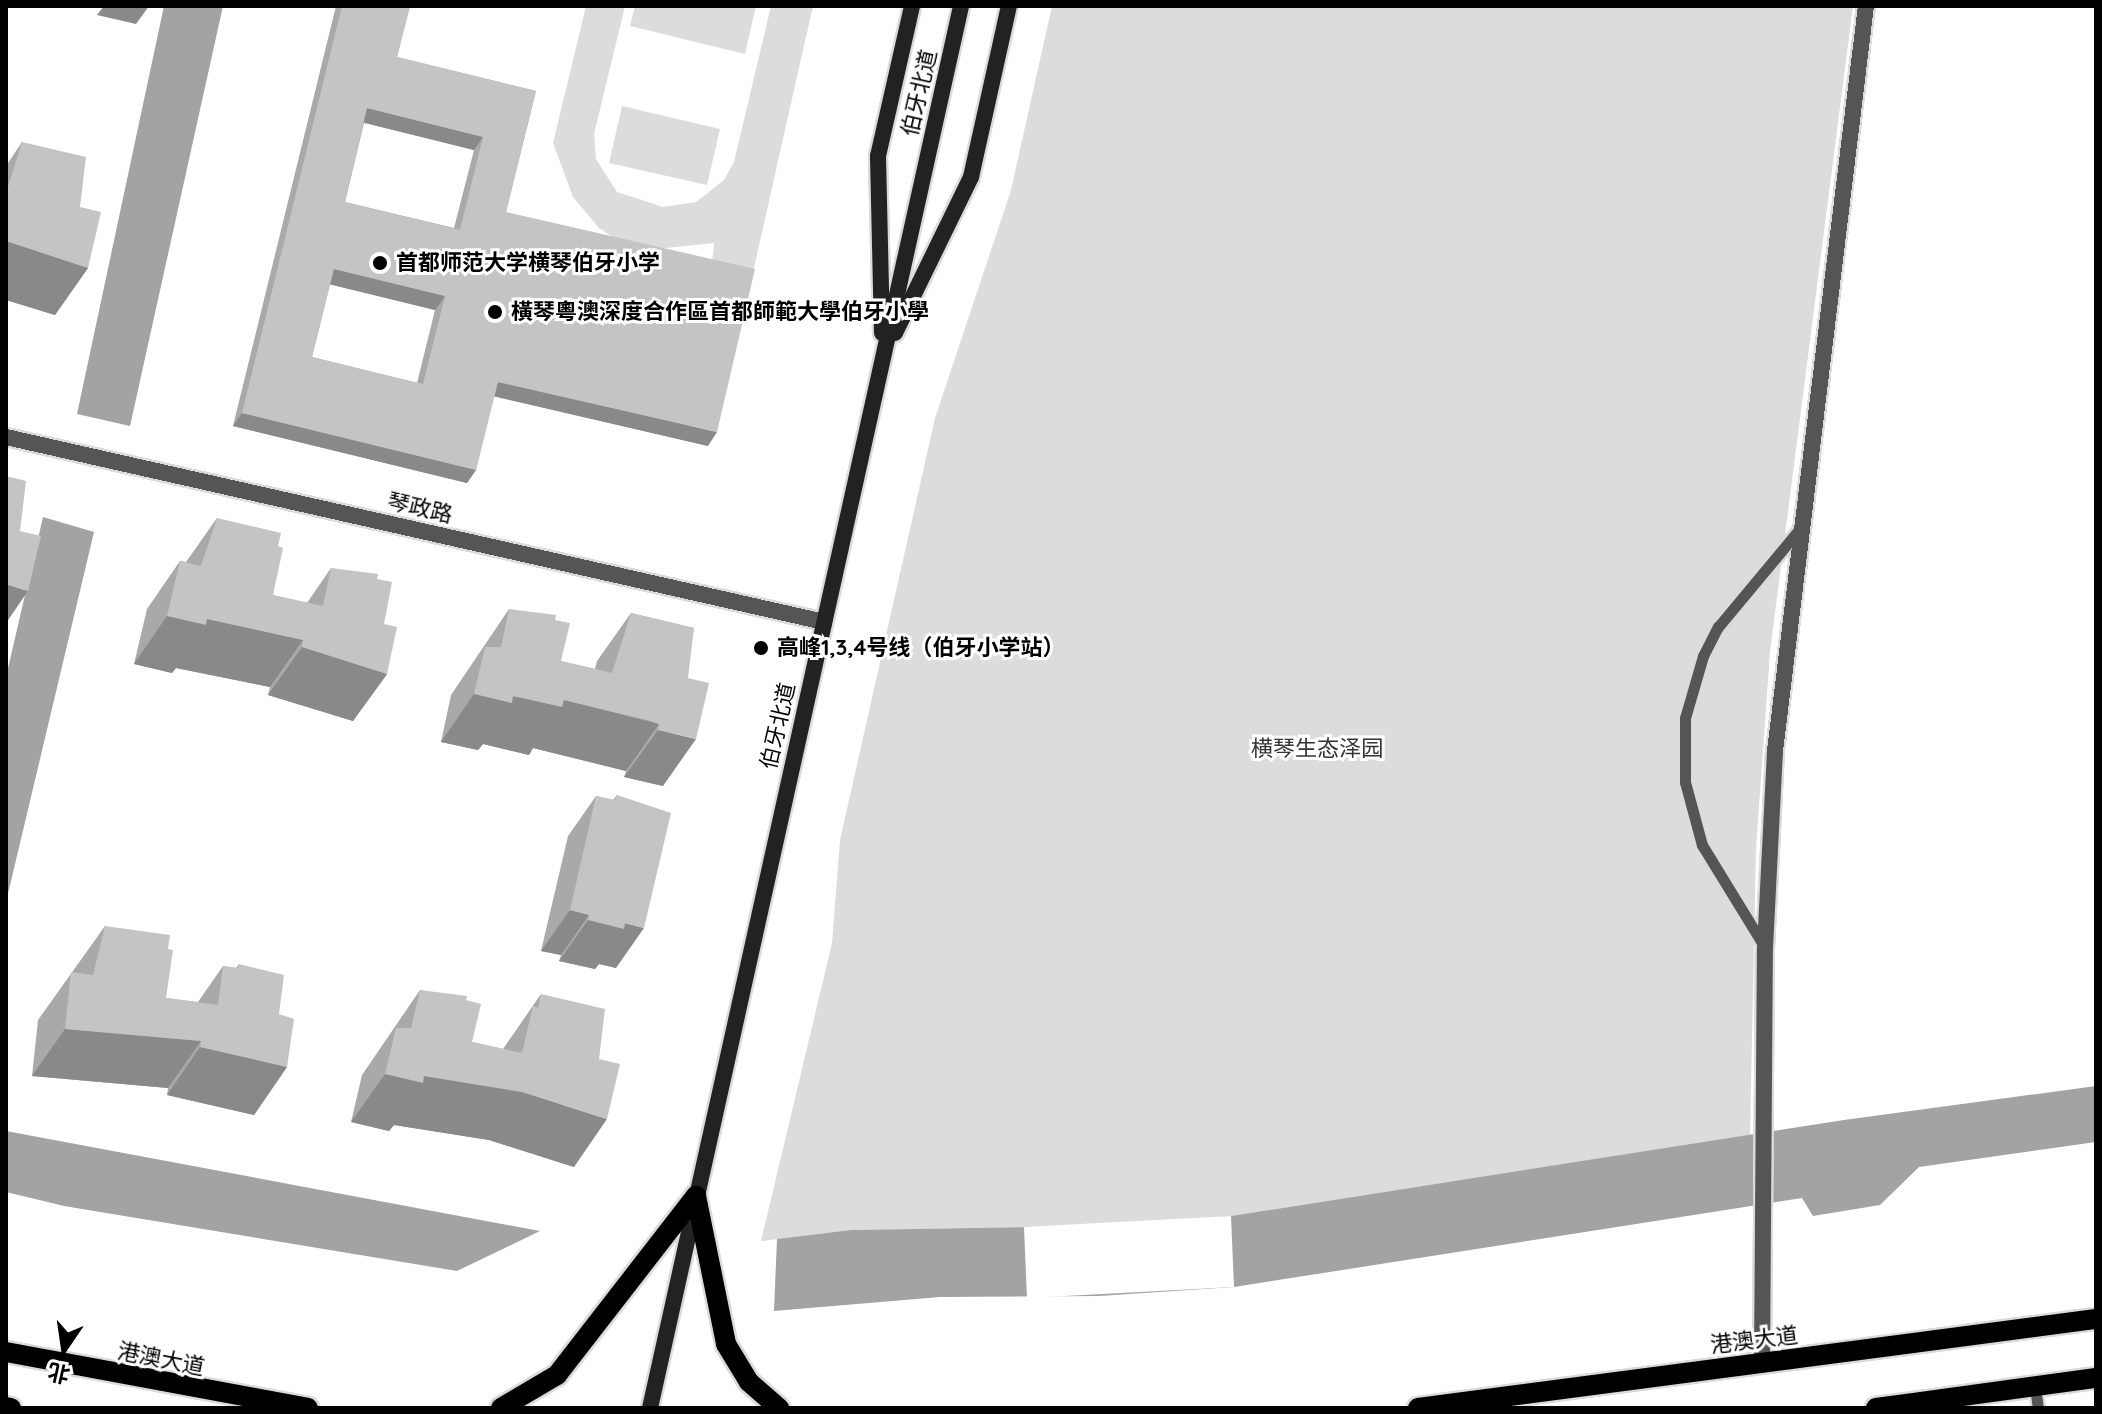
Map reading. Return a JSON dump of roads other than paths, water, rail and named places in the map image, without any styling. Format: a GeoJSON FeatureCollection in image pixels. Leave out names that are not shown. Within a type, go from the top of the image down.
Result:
{"type":"FeatureCollection","features":[{"type":"Feature","properties":{"kind":"main road"},"geometry":{"type":"LineString","coordinates":[[882,359],[878,156],[912,6]]}},
{"type":"Feature","properties":{"kind":"main road","name":"伯牙北道"},"geometry":{"type":"LineString","coordinates":[[650,1408],[961,6]]}},
{"type":"Feature","properties":{"kind":"main road"},"geometry":{"type":"LineString","coordinates":[[882,359],[971,177],[1009,6]]}},
{"type":"Feature","properties":{"kind":"main road"},"geometry":{"type":"LineString","coordinates":[[501,1408],[557,1375],[696,1196]]}},
{"type":"Feature","properties":{"kind":"main road"},"geometry":{"type":"LineString","coordinates":[[696,1196],[726,1344],[749,1382],[779,1408]]}},
{"type":"Feature","properties":{"kind":"main road","name":"港澳大道"},"geometry":{"type":"LineString","coordinates":[[1418,1408],[2096,1319]]}},
{"type":"Feature","properties":{"kind":"main road","name":"港澳大道"},"geometry":{"type":"LineString","coordinates":[[6,1352],[308,1408]]}},
{"type":"Feature","properties":{"kind":"main road"},"geometry":{"type":"LineString","coordinates":[[1876,1408],[2096,1378]]}},
{"type":"Feature","properties":{"kind":"street"},"geometry":{"type":"LineString","coordinates":[[1762,1363],[1765,948],[1780,681],[1866,6]]}},
{"type":"Feature","properties":{"kind":"street","name":"琴政路"},"geometry":{"type":"LineString","coordinates":[[6,437],[824,622]]}},
{"type":"Feature","properties":{"kind":"lane"},"geometry":{"type":"LineString","coordinates":[[1765,948],[1702,845],[1685,782],[1685,718],[1692,686],[1718,627],[1798,531]]}},
{"type":"Feature","properties":{"kind":"lane"},"geometry":{"type":"LineString","coordinates":[[2035,1387],[2038,1408]]}},
{"type":"Feature","properties":{"kind":"place","name":"首都师范大学横琴伯牙小学"},"geometry":{"type":"Point","coordinates":[380,263]}},
{"type":"Feature","properties":{"kind":"place","name":"橫琴粵澳深度合作區首都師範大學伯牙小學"},"geometry":{"type":"Point","coordinates":[495,312]}},
{"type":"Feature","properties":{"kind":"place","name":"高峰1,3,4号线（伯牙小学站）"},"geometry":{"type":"Point","coordinates":[761,648]}},
{"type":"Feature","properties":{"kind":"park label","name":"横琴生态泽园"},"geometry":{"type":"Point","coordinates":[1317,749]}}]}
